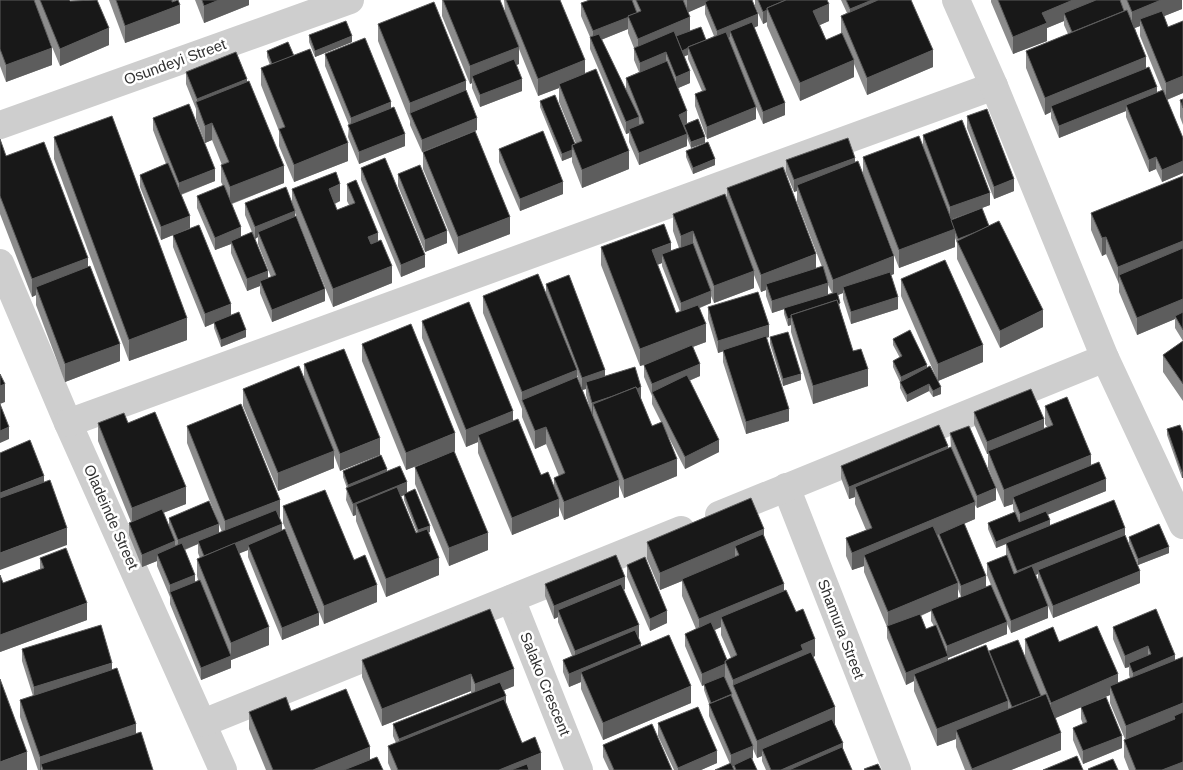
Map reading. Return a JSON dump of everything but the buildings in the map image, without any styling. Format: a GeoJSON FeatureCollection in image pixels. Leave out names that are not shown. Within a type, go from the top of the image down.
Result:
{"type":"FeatureCollection","features":[{"type":"Feature","properties":{"kind":"street","name":"Osundeyi Street"},"geometry":{"type":"LineString","coordinates":[[0,125],[350,0]]}},
{"type":"Feature","properties":{"kind":"street"},"geometry":{"type":"LineString","coordinates":[[956,0],[994,86],[1105,358],[1183,524]]}},
{"type":"Feature","properties":{"kind":"street"},"geometry":{"type":"LineString","coordinates":[[68,423],[994,86]]}},
{"type":"Feature","properties":{"kind":"street","name":"Oladeinde Street"},"geometry":{"type":"LineString","coordinates":[[0,263],[68,423],[223,770]]}},
{"type":"Feature","properties":{"kind":"street"},"geometry":{"type":"LineString","coordinates":[[203,723],[1105,358]]}},
{"type":"Feature","properties":{"kind":"street","name":"Shamura Street"},"geometry":{"type":"LineString","coordinates":[[786,487],[897,770]]}},
{"type":"Feature","properties":{"kind":"street","name":"Salako Crescent"},"geometry":{"type":"LineString","coordinates":[[510,598],[579,770]]}}]}
